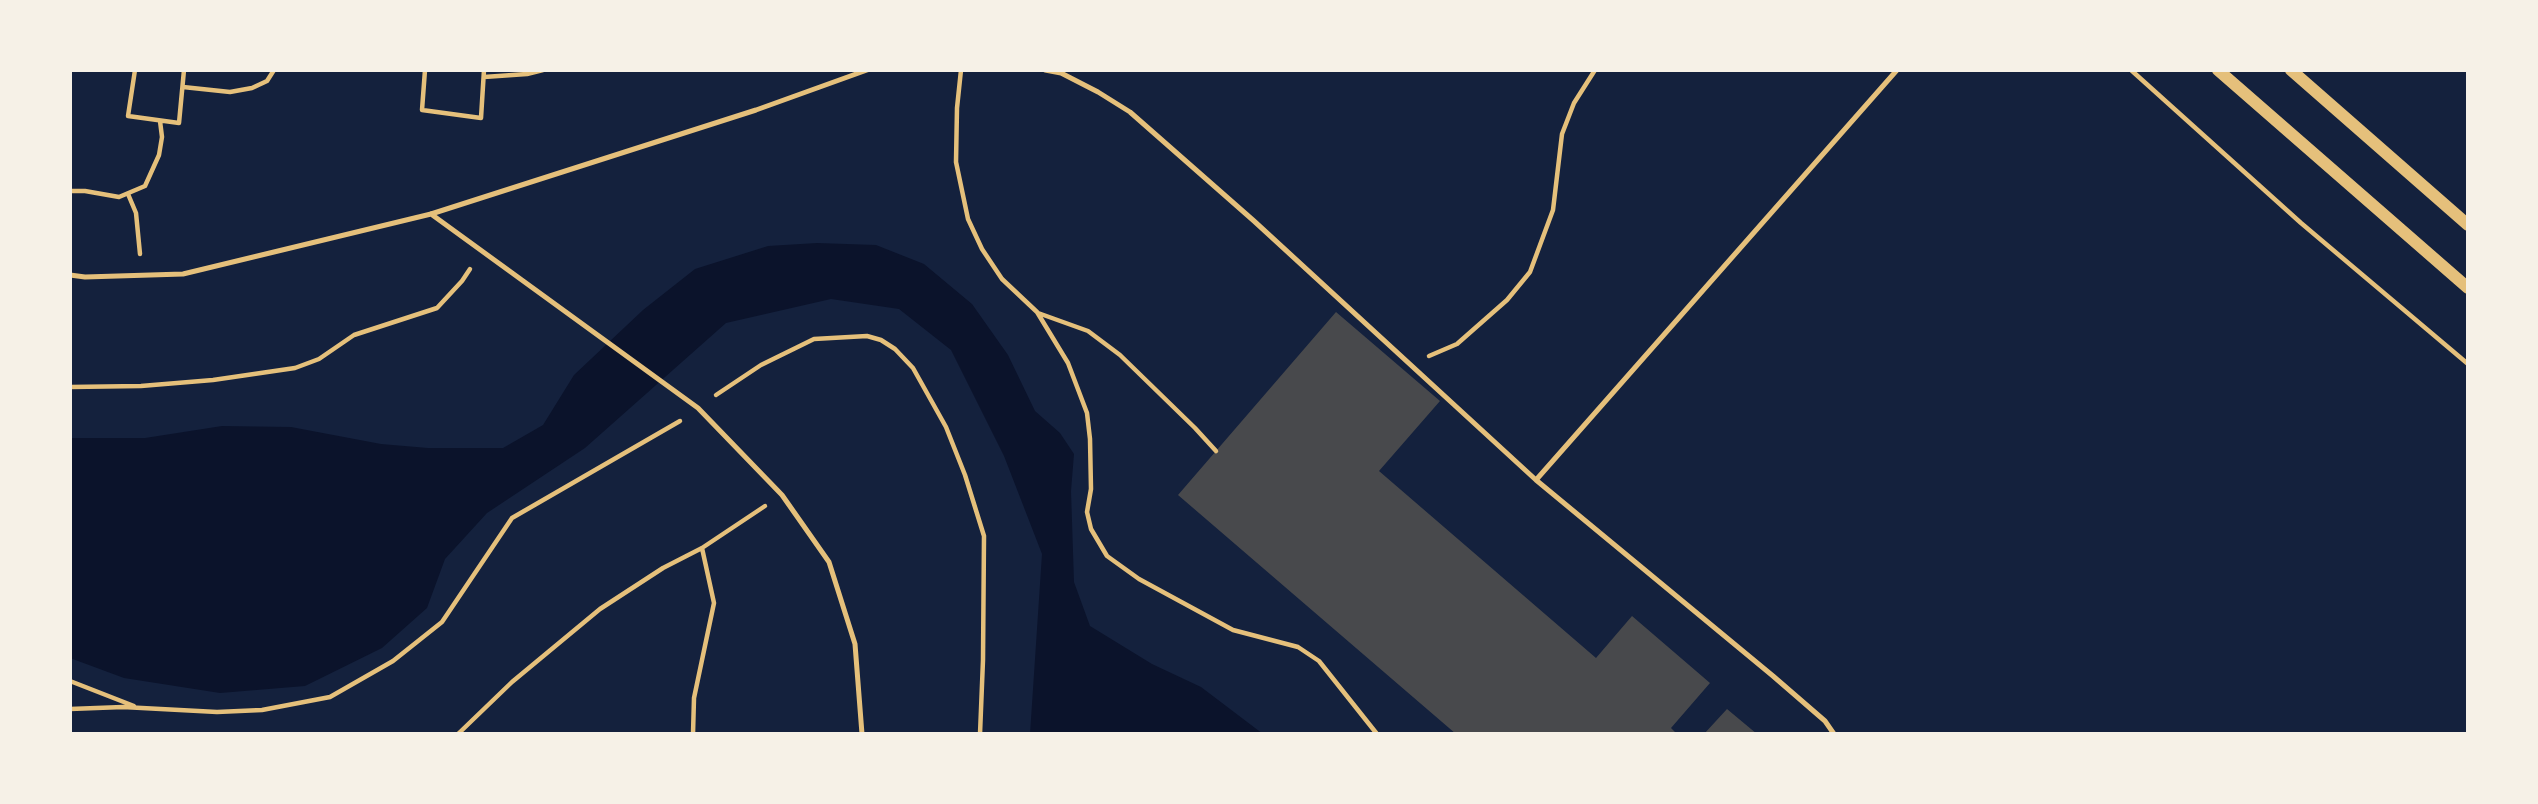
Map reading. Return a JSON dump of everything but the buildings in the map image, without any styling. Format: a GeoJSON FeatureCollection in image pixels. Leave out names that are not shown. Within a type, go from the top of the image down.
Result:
{"type":"FeatureCollection","features":[{"type":"Feature","properties":{"kind":"street"},"geometry":{"type":"LineString","coordinates":[[2218,70],[2468,288]]}},
{"type":"Feature","properties":{"kind":"street"},"geometry":{"type":"LineString","coordinates":[[2291,70],[2468,225]]}},
{"type":"Feature","properties":{"kind":"lane"},"geometry":{"type":"LineString","coordinates":[[70,275],[85,277],[183,274],[431,214],[756,110],[867,70]]}},
{"type":"Feature","properties":{"kind":"lane"},"geometry":{"type":"LineString","coordinates":[[1045,70],[1061,74],[1098,92],[1130,112],[1254,221],[1536,480],[1773,676],[1825,721],[1834,734]]}},
{"type":"Feature","properties":{"kind":"lane"},"geometry":{"type":"LineString","coordinates":[[1536,480],[1898,70]]}},
{"type":"Feature","properties":{"kind":"lane"},"geometry":{"type":"LineString","coordinates":[[431,214],[698,408],[782,495],[829,562],[855,644],[862,734]]}},
{"type":"Feature","properties":{"kind":"path"},"geometry":{"type":"LineString","coordinates":[[135,70],[128,116],[179,123],[184,70]]}},
{"type":"Feature","properties":{"kind":"path"},"geometry":{"type":"LineString","coordinates":[[183,87],[230,92],[252,88],[267,82],[274,70]]}},
{"type":"Feature","properties":{"kind":"path"},"geometry":{"type":"LineString","coordinates":[[425,70],[422,110],[481,118],[484,70]]}},
{"type":"Feature","properties":{"kind":"path"},"geometry":{"type":"LineString","coordinates":[[484,77],[543,70]]}},
{"type":"Feature","properties":{"kind":"path"},"geometry":{"type":"LineString","coordinates":[[961,70],[956,162],[968,219],[982,249],[1002,279],[1037,312],[1068,363],[1087,413],[1091,489],[1087,512],[1091,529],[1107,556],[1139,579],[1233,630],[1298,647],[1319,661],[1377,734]]}},
{"type":"Feature","properties":{"kind":"path"},"geometry":{"type":"LineString","coordinates":[[1409,364],[1457,344],[1507,300],[1530,272],[1553,210],[1562,134],[1574,103],[1595,70]]}},
{"type":"Feature","properties":{"kind":"path"},"geometry":{"type":"LineString","coordinates":[[2131,70],[2301,223],[2468,364]]}},
{"type":"Feature","properties":{"kind":"path"},"geometry":{"type":"LineString","coordinates":[[70,191],[119,197],[145,186],[159,155],[162,137],[160,121]]}},
{"type":"Feature","properties":{"kind":"path"},"geometry":{"type":"LineString","coordinates":[[128,194],[136,214],[140,276]]}},
{"type":"Feature","properties":{"kind":"path"},"geometry":{"type":"LineString","coordinates":[[70,387],[141,386],[213,380],[295,368],[319,359],[354,335],[437,307],[462,281],[482,251]]}},
{"type":"Feature","properties":{"kind":"path"},"geometry":{"type":"LineString","coordinates":[[1037,312],[1088,331],[1099,339],[1147,380],[1216,451]]}},
{"type":"Feature","properties":{"kind":"path"},"geometry":{"type":"LineString","coordinates":[[70,709],[139,708],[217,712],[262,710],[330,697],[393,661],[442,622],[512,518],[665,432],[761,365],[814,339],[867,336],[881,340],[895,349],[913,368],[946,427],[985,536],[980,734]]}},
{"type":"Feature","properties":{"kind":"path"},"geometry":{"type":"LineString","coordinates":[[458,734],[512,681],[600,609],[663,568],[702,548],[782,495]]}},
{"type":"Feature","properties":{"kind":"path"},"geometry":{"type":"LineString","coordinates":[[693,734],[694,698],[714,603],[702,548]]}},
{"type":"Feature","properties":{"kind":"path"},"geometry":{"type":"LineString","coordinates":[[70,681],[139,708]]}},
{"type":"Feature","properties":{"kind":"water"},"geometry":{"type":"Polygon","coordinates":[[[817,243],[876,245],[924,264],[972,304],[1008,355],[1035,411],[1060,433],[1074,454],[1071,491],[1074,582],[1090,626],[1152,664],[1201,687],[1263,734],[1030,734],[1042,554],[1004,456],[951,350],[899,309],[831,299],[726,323],[585,448],[487,513],[445,559],[427,608],[382,648],[305,686],[220,693],[124,678],[70,658],[70,438],[145,438],[222,426],[291,427],[381,444],[428,448],[503,448],[543,425],[574,375],[643,310],[695,269],[768,246],[817,243]]]}}]}
